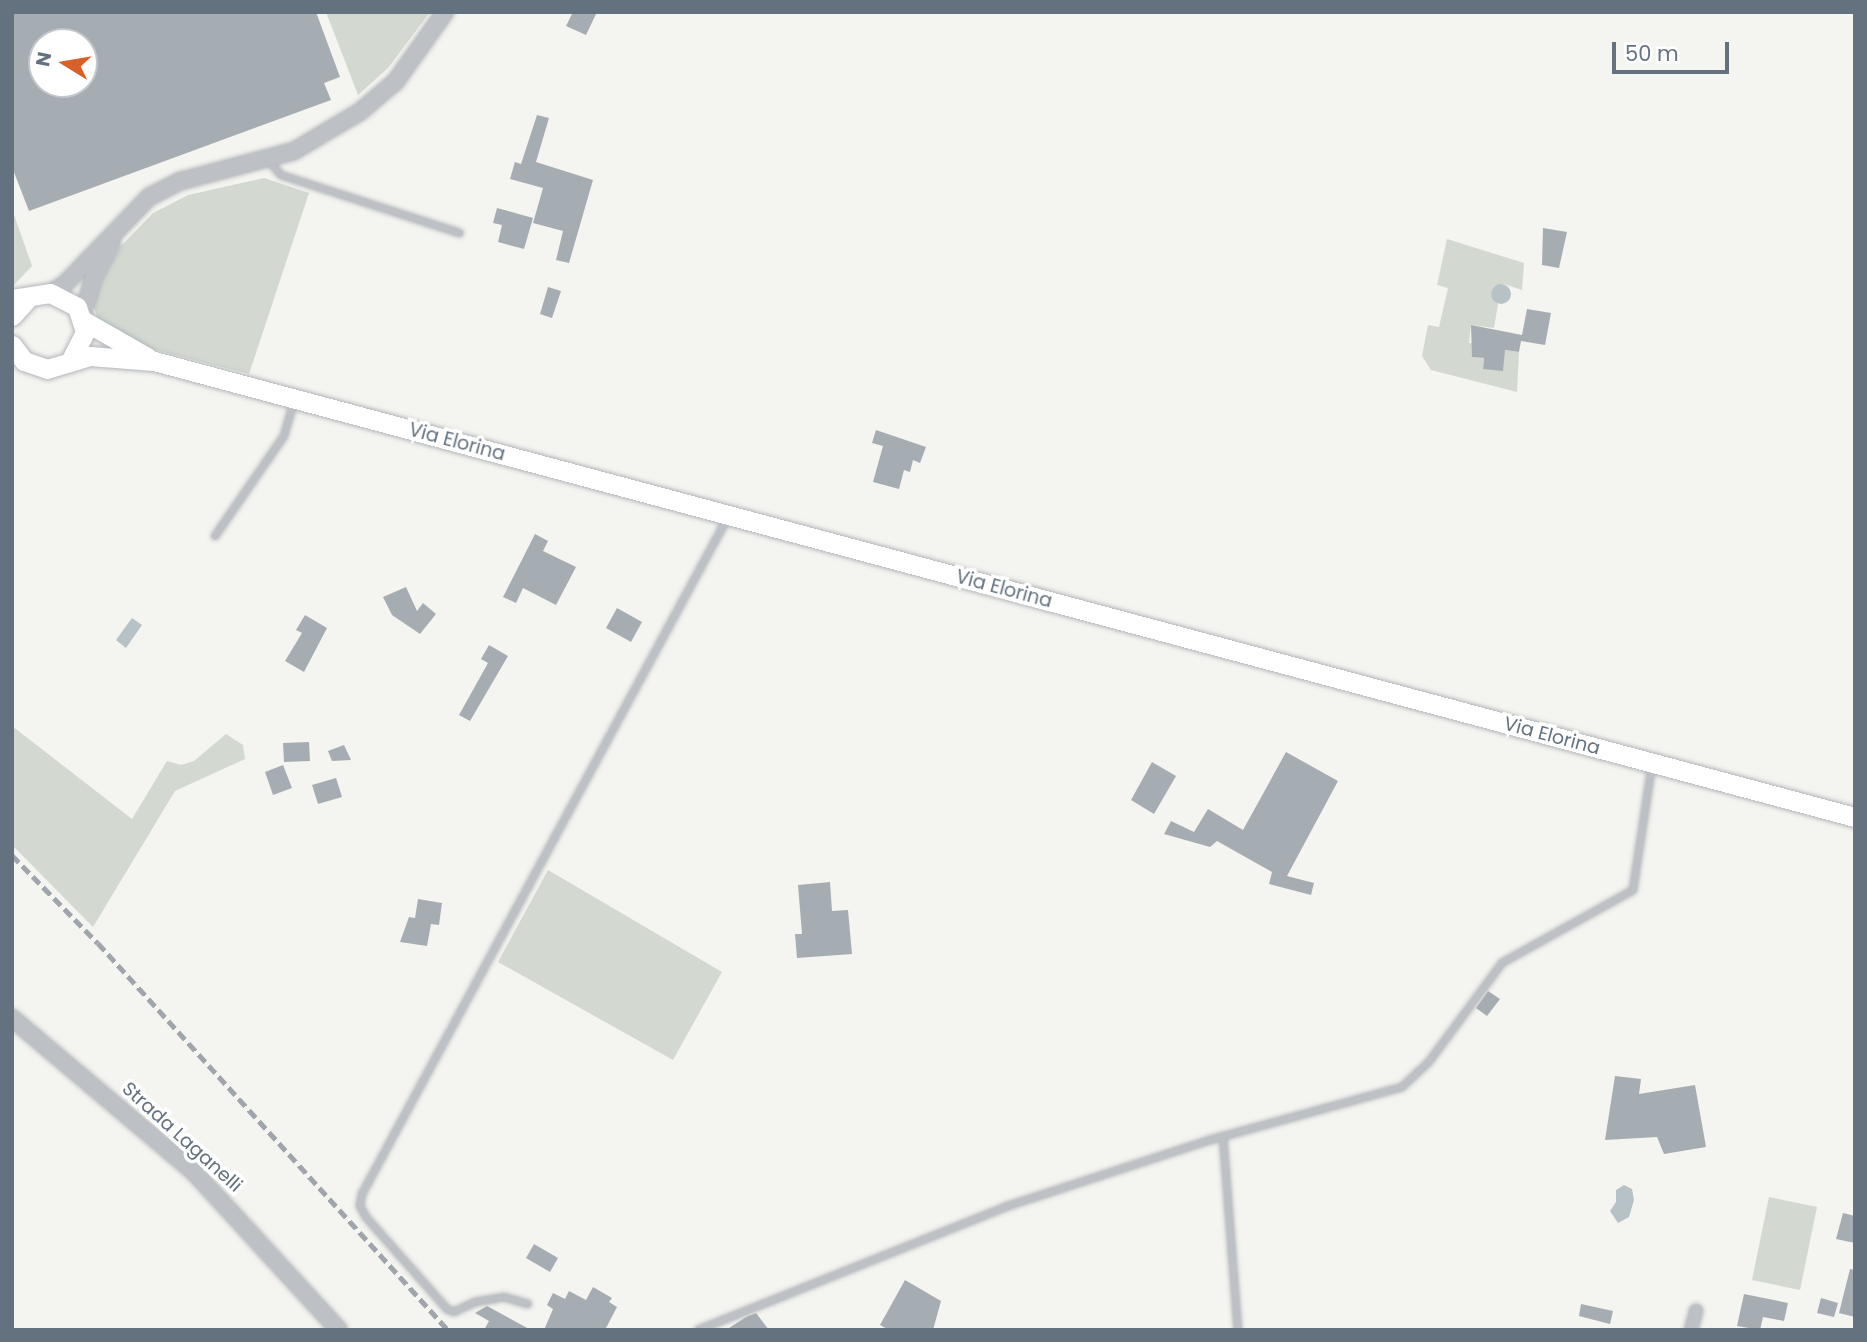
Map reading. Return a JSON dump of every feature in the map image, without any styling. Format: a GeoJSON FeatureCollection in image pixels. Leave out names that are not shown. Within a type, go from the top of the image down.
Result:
{"type":"FeatureCollection","features":[{"type":"Feature","properties":{"kind":"main road"},"geometry":{"type":"LineString","coordinates":[[12,316],[20,298],[50,293],[69,300],[83,318],[154,361]]}},
{"type":"Feature","properties":{"kind":"main road"},"geometry":{"type":"LineString","coordinates":[[70,362],[83,344],[83,318]]}},
{"type":"Feature","properties":{"kind":"main road"},"geometry":{"type":"LineString","coordinates":[[12,345],[24,362],[35,367],[59,368],[90,356],[154,361]]}},
{"type":"Feature","properties":{"kind":"main road","name":"Via Elorina"},"geometry":{"type":"LineString","coordinates":[[154,361],[1855,817]]}},
{"type":"Feature","properties":{"kind":"street"},"geometry":{"type":"LineString","coordinates":[[50,293],[65,284],[116,234],[134,211],[164,188],[268,160],[304,146],[361,111],[396,81],[445,12]]}},
{"type":"Feature","properties":{"kind":"street"},"geometry":{"type":"LineString","coordinates":[[83,318],[94,277],[116,234]]}},
{"type":"Feature","properties":{"kind":"street","name":"Strada Laganelli"},"geometry":{"type":"LineString","coordinates":[[12,1018],[194,1172],[339,1330]]}},
{"type":"Feature","properties":{"kind":"street"},"geometry":{"type":"LineString","coordinates":[[1691,1330],[1696,1311]]}},
{"type":"Feature","properties":{"kind":"lane"},"geometry":{"type":"LineString","coordinates":[[268,160],[281,175],[460,233]]}},
{"type":"Feature","properties":{"kind":"lane"},"geometry":{"type":"LineString","coordinates":[[215,536],[284,436],[294,399]]}},
{"type":"Feature","properties":{"kind":"lane"},"geometry":{"type":"LineString","coordinates":[[528,1304],[504,1297],[475,1302],[454,1312],[447,1309],[366,1217],[360,1206],[362,1194],[720,537],[728,515]]}},
{"type":"Feature","properties":{"kind":"lane"},"geometry":{"type":"LineString","coordinates":[[698,1330],[989,1212],[1223,1136],[1402,1087],[1428,1063],[1502,963],[1624,899],[1637,879],[1652,763]]}},
{"type":"Feature","properties":{"kind":"lane"},"geometry":{"type":"LineString","coordinates":[[1223,1136],[1238,1330]]}},
{"type":"Feature","properties":{"kind":"shaded area"},"geometry":{"type":"Polygon","coordinates":[[[326,12],[430,12],[388,68],[358,95],[326,12]]]}},
{"type":"Feature","properties":{"kind":"shaded area"},"geometry":{"type":"Polygon","coordinates":[[[264,178],[309,193],[249,374],[148,348],[99,323],[93,305],[103,277],[121,246],[153,213],[188,195],[264,178]]]}},
{"type":"Feature","properties":{"kind":"shaded area"},"geometry":{"type":"Polygon","coordinates":[[[12,209],[32,266],[12,287],[12,209]]]}},
{"type":"Feature","properties":{"kind":"shaded area"},"geometry":{"type":"Polygon","coordinates":[[[1447,239],[1524,263],[1522,290],[1504,284],[1493,288],[1491,295],[1498,304],[1494,328],[1471,325],[1469,343],[1473,343],[1472,357],[1484,358],[1483,369],[1502,350],[1519,352],[1517,392],[1431,370],[1422,356],[1428,325],[1439,327],[1448,288],[1437,285],[1447,239]]]}},
{"type":"Feature","properties":{"kind":"shaded area"},"geometry":{"type":"Polygon","coordinates":[[[1501,284],[1508,287],[1511,294],[1508,301],[1501,304],[1494,301],[1491,294],[1494,287],[1501,284]]]}},
{"type":"Feature","properties":{"kind":"shaded area"},"geometry":{"type":"Polygon","coordinates":[[[132,618],[142,625],[126,648],[116,640],[132,618]]]}},
{"type":"Feature","properties":{"kind":"shaded area"},"geometry":{"type":"Polygon","coordinates":[[[12,726],[132,819],[167,761],[181,765],[194,761],[226,734],[243,745],[245,759],[175,791],[93,927],[12,845],[12,726]]]}},
{"type":"Feature","properties":{"kind":"shaded area"},"geometry":{"type":"Polygon","coordinates":[[[548,870],[722,972],[673,1060],[498,962],[548,870]]]}},
{"type":"Feature","properties":{"kind":"shaded area"},"geometry":{"type":"Polygon","coordinates":[[[1624,1185],[1632,1189],[1634,1200],[1629,1217],[1618,1223],[1610,1211],[1616,1202],[1616,1190],[1624,1185]]]}},
{"type":"Feature","properties":{"kind":"shaded area"},"geometry":{"type":"Polygon","coordinates":[[[1769,1197],[1817,1207],[1800,1290],[1752,1280],[1769,1197]]]}},
{"type":"Feature","properties":{"kind":"building"},"geometry":{"type":"Polygon","coordinates":[[[12,12],[316,12],[340,77],[324,83],[331,100],[29,211],[12,167],[12,12]]]}},
{"type":"Feature","properties":{"kind":"building"},"geometry":{"type":"Polygon","coordinates":[[[573,12],[597,12],[586,35],[566,26],[573,12]]]}},
{"type":"Feature","properties":{"kind":"building"},"geometry":{"type":"Polygon","coordinates":[[[537,115],[549,118],[536,162],[593,180],[569,263],[556,260],[563,231],[533,223],[543,188],[510,179],[515,162],[521,164],[537,115]]]}},
{"type":"Feature","properties":{"kind":"building"},"geometry":{"type":"Polygon","coordinates":[[[497,208],[533,218],[524,249],[498,242],[502,225],[493,223],[497,208]]]}},
{"type":"Feature","properties":{"kind":"building"},"geometry":{"type":"Polygon","coordinates":[[[1543,228],[1567,232],[1559,268],[1542,265],[1543,228]]]}},
{"type":"Feature","properties":{"kind":"building"},"geometry":{"type":"Polygon","coordinates":[[[548,287],[561,291],[552,318],[540,314],[548,287]]]}},
{"type":"Feature","properties":{"kind":"building"},"geometry":{"type":"Polygon","coordinates":[[[1527,309],[1551,313],[1545,345],[1521,341],[1519,352],[1505,350],[1503,371],[1483,369],[1484,358],[1472,357],[1471,325],[1522,335],[1527,309]]]}},
{"type":"Feature","properties":{"kind":"building"},"geometry":{"type":"Polygon","coordinates":[[[876,430],[926,447],[920,463],[913,460],[910,472],[904,470],[899,489],[873,482],[883,446],[872,443],[876,430]]]}},
{"type":"Feature","properties":{"kind":"building"},"geometry":{"type":"Polygon","coordinates":[[[535,534],[548,541],[543,551],[576,567],[556,605],[523,588],[516,603],[503,597],[535,534]]]}},
{"type":"Feature","properties":{"kind":"building"},"geometry":{"type":"Polygon","coordinates":[[[406,587],[417,611],[423,603],[436,614],[420,634],[392,615],[383,597],[406,587]]]}},
{"type":"Feature","properties":{"kind":"building"},"geometry":{"type":"Polygon","coordinates":[[[617,608],[642,622],[631,642],[606,628],[617,608]]]}},
{"type":"Feature","properties":{"kind":"building"},"geometry":{"type":"Polygon","coordinates":[[[305,615],[327,628],[304,672],[285,661],[302,633],[296,630],[305,615]]]}},
{"type":"Feature","properties":{"kind":"building"},"geometry":{"type":"Polygon","coordinates":[[[489,645],[508,656],[470,721],[459,715],[488,663],[481,659],[489,645]]]}},
{"type":"Feature","properties":{"kind":"building"},"geometry":{"type":"Polygon","coordinates":[[[309,742],[310,761],[284,762],[283,743],[309,742]]]}},
{"type":"Feature","properties":{"kind":"building"},"geometry":{"type":"Polygon","coordinates":[[[344,745],[351,760],[332,761],[328,751],[344,745]]]}},
{"type":"Feature","properties":{"kind":"building"},"geometry":{"type":"Polygon","coordinates":[[[1286,752],[1338,781],[1287,876],[1314,883],[1311,895],[1269,884],[1272,872],[1217,841],[1210,847],[1164,834],[1171,821],[1194,832],[1208,809],[1243,830],[1286,752]]]}},
{"type":"Feature","properties":{"kind":"building"},"geometry":{"type":"Polygon","coordinates":[[[1152,762],[1176,776],[1154,814],[1131,800],[1152,762]]]}},
{"type":"Feature","properties":{"kind":"building"},"geometry":{"type":"Polygon","coordinates":[[[283,765],[292,788],[273,795],[265,772],[283,765]]]}},
{"type":"Feature","properties":{"kind":"building"},"geometry":{"type":"Polygon","coordinates":[[[336,778],[342,797],[318,804],[312,785],[336,778]]]}},
{"type":"Feature","properties":{"kind":"building"},"geometry":{"type":"Polygon","coordinates":[[[830,882],[832,911],[848,910],[852,954],[797,958],[795,934],[802,934],[798,885],[830,882]]]}},
{"type":"Feature","properties":{"kind":"building"},"geometry":{"type":"Polygon","coordinates":[[[418,899],[442,903],[439,925],[431,924],[427,946],[400,942],[409,917],[415,918],[418,899]]]}},
{"type":"Feature","properties":{"kind":"building"},"geometry":{"type":"Polygon","coordinates":[[[1488,991],[1500,999],[1487,1016],[1476,1008],[1488,991]]]}},
{"type":"Feature","properties":{"kind":"building"},"geometry":{"type":"Polygon","coordinates":[[[1615,1076],[1641,1079],[1639,1094],[1695,1085],[1706,1147],[1664,1154],[1657,1137],[1605,1140],[1615,1076]]]}},
{"type":"Feature","properties":{"kind":"building"},"geometry":{"type":"Polygon","coordinates":[[[1843,1213],[1855,1216],[1855,1243],[1836,1239],[1843,1213]]]}},
{"type":"Feature","properties":{"kind":"building"},"geometry":{"type":"Polygon","coordinates":[[[534,1244],[558,1258],[550,1272],[526,1258],[534,1244]]]}},
{"type":"Feature","properties":{"kind":"building"},"geometry":{"type":"Polygon","coordinates":[[[1850,1269],[1855,1270],[1855,1317],[1839,1313],[1850,1269]]]}},
{"type":"Feature","properties":{"kind":"building"},"geometry":{"type":"Polygon","coordinates":[[[905,1280],[941,1301],[933,1330],[889,1330],[880,1325],[905,1280]]]}},
{"type":"Feature","properties":{"kind":"building"},"geometry":{"type":"Polygon","coordinates":[[[593,1287],[612,1298],[609,1302],[617,1307],[605,1330],[544,1330],[553,1309],[547,1305],[553,1293],[565,1299],[569,1291],[586,1300],[593,1287]]]}},
{"type":"Feature","properties":{"kind":"building"},"geometry":{"type":"Polygon","coordinates":[[[1744,1294],[1788,1303],[1784,1321],[1763,1317],[1760,1330],[1737,1326],[1744,1294]]]}},
{"type":"Feature","properties":{"kind":"building"},"geometry":{"type":"Polygon","coordinates":[[[1821,1298],[1838,1303],[1834,1317],[1817,1313],[1821,1298]]]}},
{"type":"Feature","properties":{"kind":"building"},"geometry":{"type":"Polygon","coordinates":[[[1581,1304],[1613,1311],[1610,1324],[1579,1316],[1581,1304]]]}},
{"type":"Feature","properties":{"kind":"building"},"geometry":{"type":"Polygon","coordinates":[[[487,1306],[531,1330],[484,1330],[489,1321],[475,1313],[487,1306]]]}},
{"type":"Feature","properties":{"kind":"building"},"geometry":{"type":"Polygon","coordinates":[[[756,1313],[769,1330],[726,1330],[746,1317],[756,1313]]]}},
{"type":"Feature","properties":{"kind":"railway"},"geometry":{"type":"LineString","coordinates":[[12,855],[98,943],[448,1330]]}}]}
